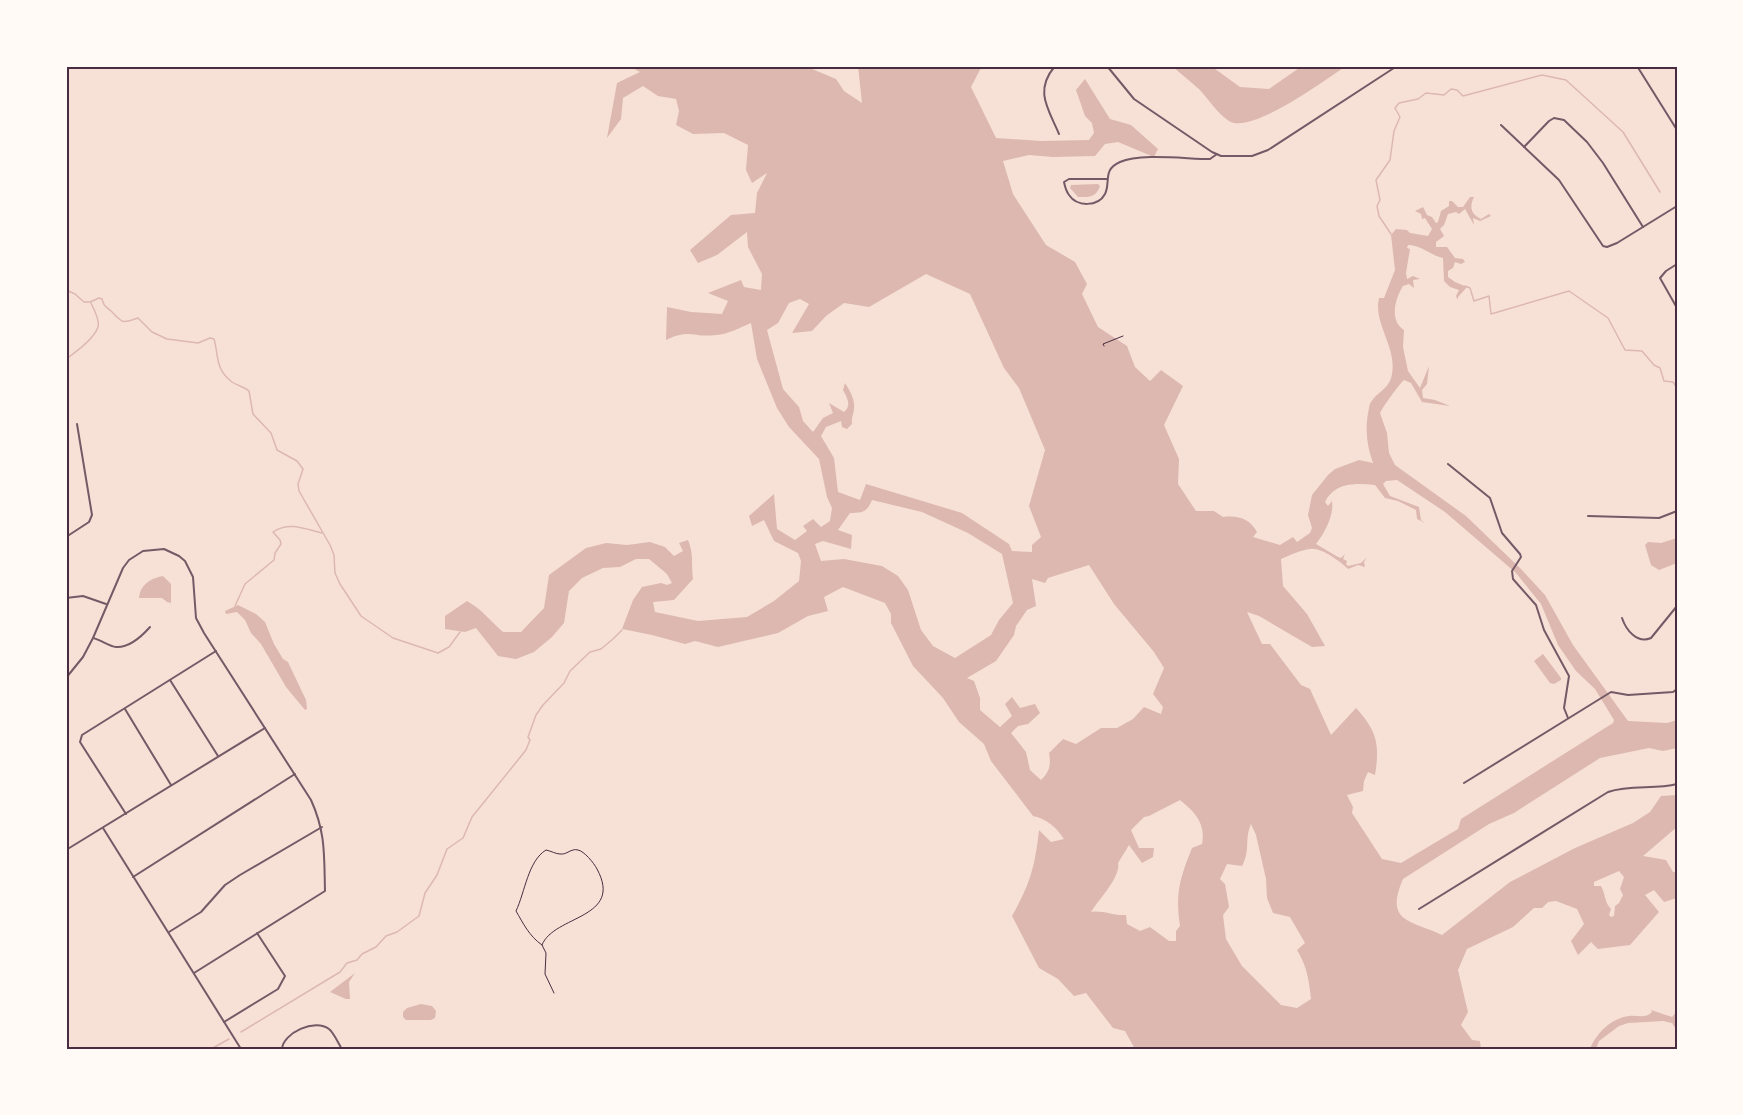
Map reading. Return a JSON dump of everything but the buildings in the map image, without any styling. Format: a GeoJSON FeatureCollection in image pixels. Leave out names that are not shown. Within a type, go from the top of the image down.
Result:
{"type":"FeatureCollection","features":[{"type":"Feature","properties":{"kind":"street"},"geometry":{"type":"LineString","coordinates":[[1055,66],[1045,80],[1045,99],[1059,134]]}},
{"type":"Feature","properties":{"kind":"street"},"geometry":{"type":"LineString","coordinates":[[1107,66],[1134,99],[1217,154],[1252,156],[1268,150],[1397,66]]}},
{"type":"Feature","properties":{"kind":"street"},"geometry":{"type":"LineString","coordinates":[[1637,66],[1677,130]]}},
{"type":"Feature","properties":{"kind":"street"},"geometry":{"type":"LineString","coordinates":[[1524,147],[1549,121],[1557,118],[1564,120],[1596,153],[1643,227]]}},
{"type":"Feature","properties":{"kind":"street"},"geometry":{"type":"LineString","coordinates":[[1501,125],[1559,180],[1598,240],[1607,247],[1677,206]]}},
{"type":"Feature","properties":{"kind":"street"},"geometry":{"type":"LineString","coordinates":[[1107,179],[1069,179],[1064,182],[1073,200],[1091,204],[1106,193],[1107,179],[1112,167],[1120,162],[1133,159],[1210,159],[1217,154]]}},
{"type":"Feature","properties":{"kind":"street"},"geometry":{"type":"LineString","coordinates":[[1677,264],[1663,273],[1660,278],[1677,308]]}},
{"type":"Feature","properties":{"kind":"street"},"geometry":{"type":"LineString","coordinates":[[66,537],[89,522],[92,515],[78,424]]}},
{"type":"Feature","properties":{"kind":"street"},"geometry":{"type":"LineString","coordinates":[[1448,464],[1490,498],[1502,533],[1520,554],[1519,561],[1512,572],[1513,579],[1536,605],[1544,630],[1569,676],[1564,708],[1568,718]]}},
{"type":"Feature","properties":{"kind":"street"},"geometry":{"type":"LineString","coordinates":[[1588,516],[1659,518],[1677,511]]}},
{"type":"Feature","properties":{"kind":"street"},"geometry":{"type":"LineString","coordinates":[[66,678],[83,657],[106,604],[129,560],[143,551],[164,549],[171,552],[179,556],[191,570],[196,618],[312,800],[322,828],[325,891],[194,973]]}},
{"type":"Feature","properties":{"kind":"street"},"geometry":{"type":"LineString","coordinates":[[66,598],[88,596],[106,604]]}},
{"type":"Feature","properties":{"kind":"street"},"geometry":{"type":"LineString","coordinates":[[1622,618],[1630,633],[1646,640],[1651,638],[1677,606]]}},
{"type":"Feature","properties":{"kind":"street"},"geometry":{"type":"LineString","coordinates":[[93,638],[116,647],[123,646],[136,640],[150,627]]}},
{"type":"Feature","properties":{"kind":"street"},"geometry":{"type":"LineString","coordinates":[[126,814],[80,738],[216,651]]}},
{"type":"Feature","properties":{"kind":"street"},"geometry":{"type":"LineString","coordinates":[[169,679],[218,756]]}},
{"type":"Feature","properties":{"kind":"street"},"geometry":{"type":"LineString","coordinates":[[1464,783],[1611,693],[1628,695],[1677,690]]}},
{"type":"Feature","properties":{"kind":"street"},"geometry":{"type":"LineString","coordinates":[[125,709],[171,785]]}},
{"type":"Feature","properties":{"kind":"street"},"geometry":{"type":"LineString","coordinates":[[66,850],[265,728]]}},
{"type":"Feature","properties":{"kind":"street"},"geometry":{"type":"LineString","coordinates":[[133,877],[295,774]]}},
{"type":"Feature","properties":{"kind":"street"},"geometry":{"type":"LineString","coordinates":[[1419,909],[1608,792],[1677,784]]}},
{"type":"Feature","properties":{"kind":"street"},"geometry":{"type":"LineString","coordinates":[[103,828],[241,1049]]}},
{"type":"Feature","properties":{"kind":"street"},"geometry":{"type":"LineString","coordinates":[[168,932],[201,912],[232,880],[322,828]]}},
{"type":"Feature","properties":{"kind":"street"},"geometry":{"type":"LineString","coordinates":[[224,1022],[278,989],[285,976],[257,933]]}},
{"type":"Feature","properties":{"kind":"street"},"geometry":{"type":"LineString","coordinates":[[282,1048],[282,1043],[298,1030],[309,1026],[321,1026],[330,1030],[342,1049]]}},
{"type":"Feature","properties":{"kind":"path"},"geometry":{"type":"LineString","coordinates":[[1104,346],[1103,344],[1123,336]]}},
{"type":"Feature","properties":{"kind":"path"},"geometry":{"type":"LineString","coordinates":[[542,945],[545,937],[570,924],[601,901],[603,887],[598,873],[581,851],[572,849],[560,854],[546,850],[534,863],[516,911],[525,922],[526,930],[542,945],[546,953],[545,974],[554,993]]}},
{"type":"Feature","properties":{"kind":"shaded area"},"geometry":{"type":"Polygon","coordinates":[[[629,66],[805,66],[836,79],[844,91],[862,103],[858,66],[982,66],[971,87],[996,138],[1041,141],[1089,140],[1094,133],[1092,123],[1085,116],[1076,90],[1085,79],[1110,119],[1131,125],[1158,149],[1154,157],[1118,142],[1105,144],[1095,156],[1029,155],[1003,161],[1013,194],[1046,245],[1075,262],[1087,284],[1082,294],[1098,327],[1127,346],[1135,367],[1150,381],[1161,370],[1183,386],[1164,425],[1179,459],[1178,484],[1196,511],[1214,511],[1223,517],[1243,519],[1257,532],[1253,537],[1280,545],[1293,537],[1297,542],[1310,533],[1312,528],[1308,515],[1312,495],[1328,475],[1335,469],[1359,460],[1373,463],[1367,432],[1369,406],[1389,383],[1393,364],[1378,307],[1379,298],[1384,298],[1395,270],[1391,235],[1396,229],[1428,236],[1432,229],[1425,218],[1422,219],[1421,214],[1415,211],[1423,207],[1427,215],[1432,217],[1436,223],[1441,211],[1449,206],[1449,201],[1458,207],[1463,207],[1470,197],[1474,197],[1471,207],[1475,215],[1481,219],[1489,214],[1491,216],[1480,221],[1473,218],[1474,225],[1465,209],[1459,214],[1456,212],[1448,214],[1440,229],[1444,236],[1436,242],[1436,247],[1447,247],[1455,258],[1463,259],[1465,262],[1461,264],[1455,262],[1453,268],[1448,271],[1448,277],[1467,287],[1458,300],[1456,296],[1459,290],[1450,287],[1444,281],[1443,258],[1417,247],[1408,245],[1407,248],[1410,249],[1407,279],[1413,276],[1420,279],[1413,280],[1414,288],[1409,284],[1403,286],[1395,309],[1396,321],[1404,330],[1403,347],[1408,371],[1420,388],[1429,366],[1427,384],[1422,390],[1423,398],[1450,406],[1422,402],[1411,383],[1404,380],[1380,413],[1387,433],[1389,453],[1395,465],[1466,516],[1545,595],[1573,645],[1628,721],[1667,723],[1677,720],[1677,748],[1663,751],[1649,748],[1600,758],[1514,813],[1489,824],[1403,879],[1398,893],[1399,912],[1411,922],[1442,935],[1510,882],[1575,848],[1633,823],[1650,812],[1661,796],[1677,795],[1677,827],[1643,856],[1666,860],[1673,872],[1677,872],[1677,898],[1664,902],[1654,890],[1645,895],[1659,912],[1630,945],[1598,949],[1591,942],[1578,955],[1571,941],[1584,924],[1577,909],[1556,901],[1548,902],[1542,908],[1534,908],[1513,927],[1467,949],[1458,970],[1468,1012],[1461,1025],[1472,1040],[1480,1041],[1481,1049],[1135,1049],[1125,1031],[1113,1028],[1086,993],[1074,996],[1058,979],[1039,968],[1012,916],[1031,875],[1039,830],[1051,842],[1064,839],[1051,824],[1033,816],[991,761],[984,744],[959,722],[943,698],[913,666],[891,623],[891,614],[885,603],[843,587],[824,597],[828,611],[808,616],[778,633],[718,647],[695,641],[685,644],[622,629],[633,600],[642,587],[672,583],[667,574],[649,559],[636,559],[620,567],[603,568],[582,578],[569,591],[564,623],[534,652],[516,659],[498,656],[476,628],[465,632],[445,629],[445,616],[467,601],[503,632],[521,632],[544,608],[549,575],[586,548],[606,543],[627,545],[650,542],[665,547],[674,556],[683,551],[679,543],[688,540],[692,555],[693,579],[674,600],[653,602],[655,612],[698,621],[747,617],[774,601],[799,581],[801,561],[798,553],[774,541],[764,520],[752,526],[749,516],[774,494],[777,529],[795,540],[807,531],[803,526],[813,519],[821,527],[830,521],[832,508],[827,497],[819,459],[789,427],[777,408],[757,359],[751,323],[721,334],[708,336],[686,334],[666,340],[667,307],[691,312],[722,314],[728,301],[708,293],[741,280],[744,287],[761,290],[762,274],[748,247],[747,232],[717,255],[698,263],[690,250],[731,215],[755,213],[757,193],[767,173],[752,183],[746,170],[748,145],[724,133],[693,134],[676,125],[679,111],[676,99],[658,96],[643,86],[623,98],[621,119],[607,138],[617,83],[640,72],[629,66]],[[926,274],[869,307],[844,303],[826,316],[812,331],[792,333],[809,304],[800,299],[789,303],[778,323],[767,330],[783,389],[799,407],[803,421],[813,432],[823,418],[833,413],[829,403],[844,412],[848,407],[843,390],[845,383],[852,395],[854,410],[852,424],[847,429],[842,427],[841,421],[826,427],[821,436],[834,458],[838,492],[860,500],[866,484],[962,513],[1009,544],[1012,551],[1032,552],[1032,545],[1041,537],[1029,506],[1045,450],[1019,388],[1004,368],[970,294],[926,274]],[[1397,480],[1386,481],[1383,484],[1390,496],[1419,507],[1421,520],[1425,523],[1417,519],[1416,510],[1398,501],[1385,498],[1375,485],[1347,485],[1334,491],[1325,502],[1328,506],[1332,501],[1332,512],[1326,529],[1316,544],[1338,557],[1341,558],[1345,554],[1343,559],[1347,561],[1348,566],[1361,563],[1367,557],[1364,562],[1365,567],[1358,565],[1348,569],[1331,556],[1315,549],[1303,550],[1281,559],[1283,586],[1307,614],[1325,646],[1312,647],[1259,616],[1247,612],[1262,644],[1270,644],[1301,685],[1310,689],[1331,735],[1356,708],[1369,724],[1377,746],[1375,775],[1368,772],[1363,791],[1347,795],[1353,807],[1352,813],[1382,859],[1401,863],[1458,829],[1461,819],[1613,723],[1614,720],[1595,689],[1576,671],[1558,645],[1541,604],[1516,573],[1445,512],[1397,480]],[[872,500],[861,512],[850,513],[838,530],[852,535],[851,549],[823,541],[815,544],[821,561],[844,559],[882,566],[898,576],[908,590],[921,630],[933,646],[955,658],[991,635],[999,620],[1013,603],[1002,554],[968,533],[922,512],[872,500]],[[1089,565],[1048,578],[1045,583],[1032,579],[1036,606],[1027,610],[1016,626],[1014,635],[996,661],[967,678],[974,681],[980,698],[980,710],[1000,727],[1012,716],[1005,704],[1012,697],[1020,708],[1035,704],[1040,713],[1028,724],[1018,726],[1011,733],[1026,752],[1030,770],[1041,780],[1049,768],[1049,753],[1063,739],[1076,744],[1101,728],[1117,728],[1133,719],[1144,707],[1161,714],[1163,707],[1153,694],[1164,668],[1154,652],[1114,604],[1089,565]],[[1180,800],[1144,817],[1131,830],[1139,848],[1154,848],[1153,857],[1142,863],[1129,845],[1118,863],[1113,881],[1091,912],[1126,915],[1127,924],[1140,931],[1150,927],[1169,941],[1176,941],[1176,931],[1180,926],[1178,895],[1192,848],[1202,844],[1201,824],[1195,814],[1180,800]],[[1251,824],[1246,855],[1242,866],[1227,864],[1220,879],[1225,884],[1229,907],[1223,915],[1226,939],[1242,966],[1281,1005],[1297,1008],[1311,999],[1305,968],[1297,950],[1305,943],[1290,917],[1273,913],[1267,898],[1266,879],[1256,835],[1251,824]],[[1619,871],[1594,882],[1594,886],[1601,886],[1611,909],[1609,915],[1614,916],[1615,906],[1623,895],[1620,889],[1624,877],[1619,871]]]}},
{"type":"Feature","properties":{"kind":"shaded area"},"geometry":{"type":"Polygon","coordinates":[[[1172,66],[1211,66],[1240,87],[1269,89],[1302,66],[1346,66],[1288,104],[1254,120],[1239,123],[1225,118],[1200,90],[1172,66]]]}},
{"type":"Feature","properties":{"kind":"shaded area"},"geometry":{"type":"Polygon","coordinates":[[[1098,184],[1100,186],[1096,193],[1089,197],[1078,197],[1070,188],[1071,185],[1098,184]]]}},
{"type":"Feature","properties":{"kind":"shaded area"},"geometry":{"type":"Polygon","coordinates":[[[1677,538],[1677,563],[1659,570],[1651,565],[1645,545],[1648,542],[1661,543],[1677,538]]]}},
{"type":"Feature","properties":{"kind":"shaded area"},"geometry":{"type":"Polygon","coordinates":[[[163,576],[171,584],[171,603],[162,598],[139,598],[141,589],[147,583],[163,576]]]}},
{"type":"Feature","properties":{"kind":"shaded area"},"geometry":{"type":"Polygon","coordinates":[[[238,605],[256,614],[265,622],[274,644],[283,659],[288,662],[306,700],[307,709],[305,710],[286,687],[245,620],[237,612],[226,614],[225,611],[238,605]]]}},
{"type":"Feature","properties":{"kind":"shaded area"},"geometry":{"type":"Polygon","coordinates":[[[1543,654],[1561,678],[1554,684],[1550,683],[1534,661],[1543,654]]]}},
{"type":"Feature","properties":{"kind":"shaded area"},"geometry":{"type":"Polygon","coordinates":[[[355,973],[349,982],[350,999],[330,992],[355,973]]]}},
{"type":"Feature","properties":{"kind":"shaded area"},"geometry":{"type":"Polygon","coordinates":[[[421,1004],[432,1006],[436,1011],[435,1018],[406,1020],[403,1017],[403,1012],[407,1008],[421,1004]]]}},
{"type":"Feature","properties":{"kind":"shaded area"},"geometry":{"type":"Polygon","coordinates":[[[1651,1010],[1672,1017],[1677,1011],[1677,1031],[1672,1023],[1663,1021],[1628,1023],[1619,1026],[1599,1041],[1596,1049],[1590,1049],[1600,1032],[1611,1023],[1623,1017],[1647,1015],[1652,1012],[1651,1010]]]}},
{"type":"Feature","properties":{"kind":"waterway"},"geometry":{"type":"LineString","coordinates":[[1391,234],[1379,216],[1377,206],[1380,200],[1376,180],[1390,160],[1394,131],[1400,117],[1395,108],[1399,103],[1418,99],[1426,93],[1444,95],[1451,89],[1457,90],[1463,96],[1542,75],[1566,80],[1623,132],[1660,192]]}},
{"type":"Feature","properties":{"kind":"waterway"},"geometry":{"type":"LineString","coordinates":[[1465,286],[1470,288],[1474,301],[1489,296],[1491,314],[1569,291],[1608,318],[1625,350],[1642,351],[1654,365],[1660,368],[1664,381],[1673,382],[1677,388]]}},
{"type":"Feature","properties":{"kind":"waterway"},"geometry":{"type":"LineString","coordinates":[[66,290],[84,302],[102,299],[105,306],[120,320],[125,322],[138,318],[152,332],[167,339],[198,343],[210,338],[214,339],[218,362],[223,372],[232,382],[249,391],[253,414],[271,433],[277,450],[297,461],[303,469],[298,484],[299,491],[330,545],[334,555],[335,573],[340,584],[361,616],[393,638],[438,653],[449,647],[460,632]]}},
{"type":"Feature","properties":{"kind":"waterway"},"geometry":{"type":"LineString","coordinates":[[66,359],[89,341],[96,332],[97,318],[91,303]]}},
{"type":"Feature","properties":{"kind":"waterway"},"geometry":{"type":"LineString","coordinates":[[235,606],[245,584],[274,560],[275,553],[281,544],[273,532],[291,526],[322,533]]}},
{"type":"Feature","properties":{"kind":"waterway"},"geometry":{"type":"LineString","coordinates":[[241,1032],[340,972],[347,963],[357,960],[362,954],[376,947],[386,936],[397,932],[419,916],[425,893],[437,875],[447,849],[463,838],[472,817],[526,750],[536,715],[543,705],[564,683],[570,671],[590,652],[601,649],[622,630]]}},
{"type":"Feature","properties":{"kind":"waterway"},"geometry":{"type":"LineString","coordinates":[[211,1049],[229,1039]]}}]}
